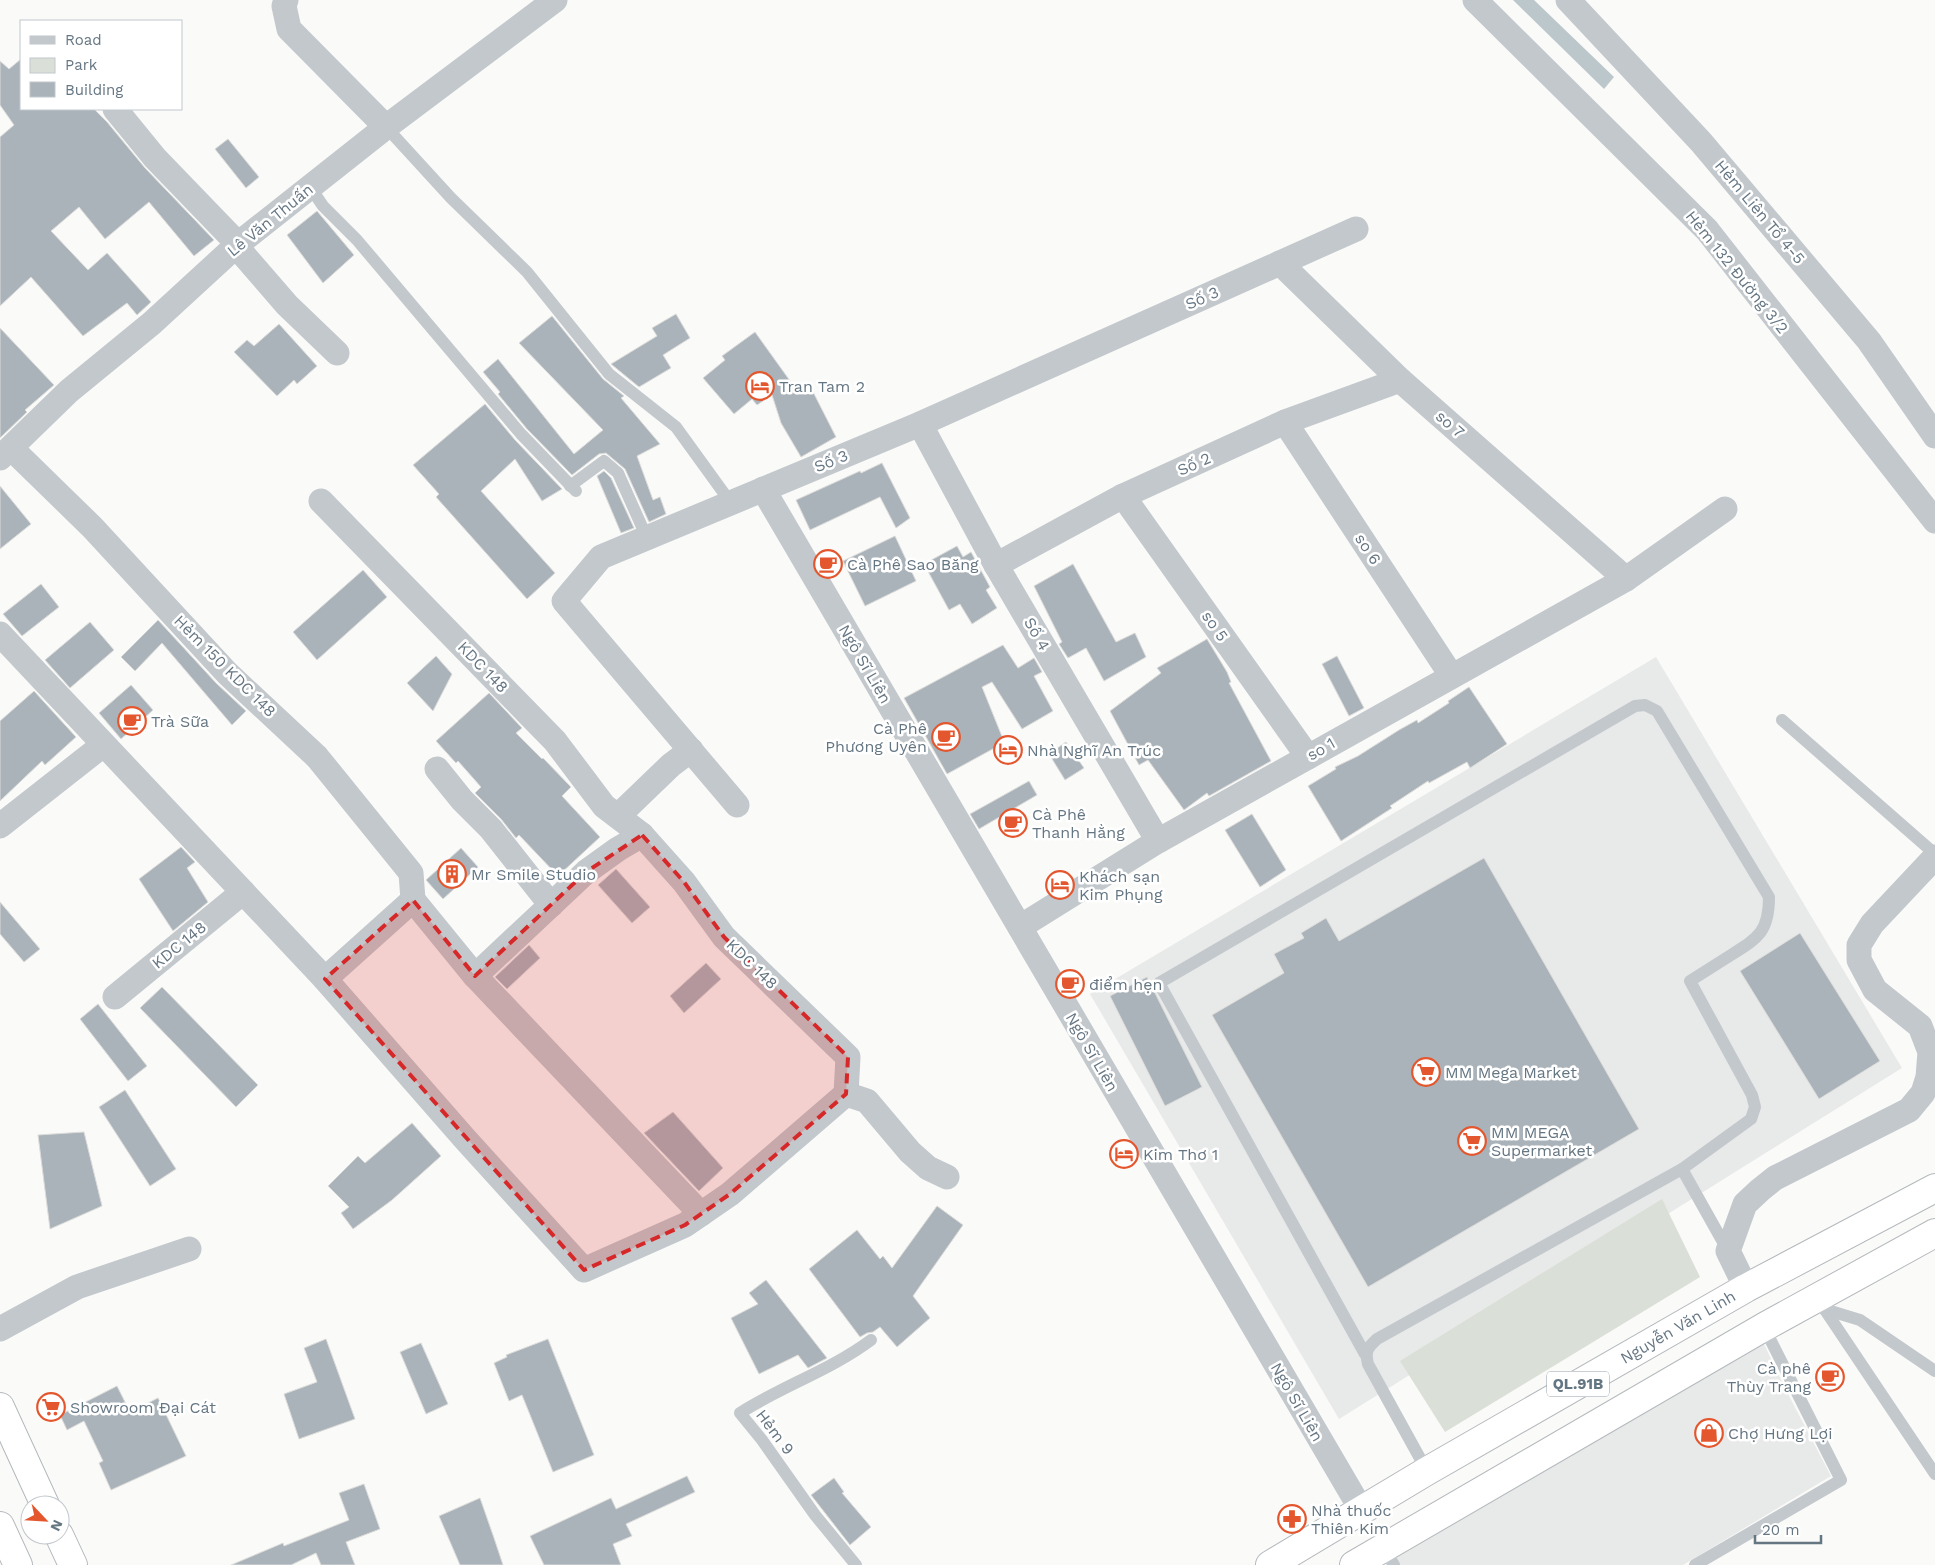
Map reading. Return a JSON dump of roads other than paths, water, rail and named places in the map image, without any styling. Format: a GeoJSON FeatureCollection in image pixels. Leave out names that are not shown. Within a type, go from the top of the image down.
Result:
{"type":"FeatureCollection","features":[{"type":"Feature","properties":{"kind":"highway","name":"Nguyễn Văn Linh"},"geometry":{"type":"LineString","coordinates":[[1270,1565],[1427,1471],[1746,1288],[1935,1188]]}},
{"type":"Feature","properties":{"kind":"highway","name":"QL.91B"},"geometry":{"type":"LineString","coordinates":[[1354,1565],[1389,1557],[1764,1327],[1820,1303],[1926,1238]]}},
{"type":"Feature","properties":{"kind":"highway"},"geometry":{"type":"LineString","coordinates":[[0,1407],[41,1495]]}},
{"type":"Feature","properties":{"kind":"highway"},"geometry":{"type":"LineString","coordinates":[[1362,1511],[1389,1557]]}},
{"type":"Feature","properties":{"kind":"highway"},"geometry":{"type":"LineString","coordinates":[[0,1526],[18,1565]]}},
{"type":"Feature","properties":{"kind":"highway"},"geometry":{"type":"LineString","coordinates":[[64,1545],[73,1565]]}},
{"type":"Feature","properties":{"kind":"street"},"geometry":{"type":"LineString","coordinates":[[286,0],[284,6],[289,29],[386,127]]}},
{"type":"Feature","properties":{"kind":"street","name":"Lê Văn Thuấn"},"geometry":{"type":"LineString","coordinates":[[6,453],[69,391],[152,323],[238,244],[386,127],[555,0]]}},
{"type":"Feature","properties":{"kind":"street","name":"Hẻm 132 Đường 3/2"},"geometry":{"type":"LineString","coordinates":[[1475,0],[1707,230],[1935,521]]}},
{"type":"Feature","properties":{"kind":"street","name":"Hẻm Liên Tổ 4-5"},"geometry":{"type":"LineString","coordinates":[[1568,0],[1701,142],[1857,327],[1935,436]]}},
{"type":"Feature","properties":{"kind":"street"},"geometry":{"type":"LineString","coordinates":[[116,110],[155,158],[238,244],[242,253],[287,305],[337,354]]}},
{"type":"Feature","properties":{"kind":"street","name":"Số 3"},"geometry":{"type":"LineString","coordinates":[[736,805],[564,601],[600,557],[920,424],[1356,229]]}},
{"type":"Feature","properties":{"kind":"street","name":"so 7"},"geometry":{"type":"LineString","coordinates":[[1280,263],[1400,380],[1626,579]]}},
{"type":"Feature","properties":{"kind":"street","name":"Số 2"},"geometry":{"type":"LineString","coordinates":[[996,565],[1123,496],[1285,422],[1400,380]]}},
{"type":"Feature","properties":{"kind":"street","name":"so 6"},"geometry":{"type":"LineString","coordinates":[[1285,422],[1452,675]]}},
{"type":"Feature","properties":{"kind":"street","name":"Số 4"},"geometry":{"type":"LineString","coordinates":[[920,424],[996,565],[1158,841]]}},
{"type":"Feature","properties":{"kind":"street","name":"Hẻm 150 KDC 148"},"geometry":{"type":"LineString","coordinates":[[6,453],[92,526],[227,672],[317,757],[411,873],[413,900]]}},
{"type":"Feature","properties":{"kind":"street","name":"Ngô Sĩ Liên"},"geometry":{"type":"LineString","coordinates":[[762,489],[1362,1511]]}},
{"type":"Feature","properties":{"kind":"street","name":"so 5"},"geometry":{"type":"LineString","coordinates":[[1123,496],[1308,757]]}},
{"type":"Feature","properties":{"kind":"street","name":"KDC 148"},"geometry":{"type":"LineString","coordinates":[[321,501],[555,741],[604,806],[642,835],[684,882],[724,937],[848,1057],[846,1094]]}},
{"type":"Feature","properties":{"kind":"street","name":"so 1"},"geometry":{"type":"LineString","coordinates":[[1020,927],[1158,841],[1626,579],[1725,509]]}},
{"type":"Feature","properties":{"kind":"street"},"geometry":{"type":"LineString","coordinates":[[0,634],[324,979],[584,1270],[685,1225],[730,1194],[846,1094],[867,1101],[910,1152],[928,1168],[947,1177]]}},
{"type":"Feature","properties":{"kind":"street"},"geometry":{"type":"LineString","coordinates":[[0,826],[103,745]]}},
{"type":"Feature","properties":{"kind":"street"},"geometry":{"type":"LineString","coordinates":[[618,816],[670,765],[691,750]]}},
{"type":"Feature","properties":{"kind":"street"},"geometry":{"type":"LineString","coordinates":[[437,769],[551,905]]}},
{"type":"Feature","properties":{"kind":"street"},"geometry":{"type":"LineString","coordinates":[[475,976],[586,872],[618,849],[642,835]]}},
{"type":"Feature","properties":{"kind":"street"},"geometry":{"type":"LineString","coordinates":[[1746,1288],[1728,1251],[1745,1204],[1775,1178],[1909,1110],[1923,1093],[1928,1078],[1930,1052],[1920,1026],[1875,990],[1859,960],[1859,945],[1872,924],[1935,856]]}},
{"type":"Feature","properties":{"kind":"street","name":"KDC 148"},"geometry":{"type":"LineString","coordinates":[[115,997],[243,892]]}},
{"type":"Feature","properties":{"kind":"street"},"geometry":{"type":"LineString","coordinates":[[324,979],[413,900],[475,976],[701,1214]]}},
{"type":"Feature","properties":{"kind":"street"},"geometry":{"type":"LineString","coordinates":[[0,1329],[77,1287],[189,1249]]}},
{"type":"Feature","properties":{"kind":"lane"},"geometry":{"type":"LineString","coordinates":[[386,127],[451,198],[527,272],[609,374],[676,427],[732,503]]}},
{"type":"Feature","properties":{"kind":"lane"},"geometry":{"type":"LineString","coordinates":[[310,187],[323,206],[357,240],[521,434],[573,488],[604,461],[618,473],[647,538]]}},
{"type":"Feature","properties":{"kind":"lane"},"geometry":{"type":"LineString","coordinates":[[1365,1354],[1369,1346],[1377,1339],[1682,1169],[1751,1119],[1755,1107],[1752,1095],[1690,981],[1755,940],[1768,918],[1769,897],[1656,711],[1645,705],[1635,706],[1159,983],[1365,1354],[1368,1364],[1427,1471]]}},
{"type":"Feature","properties":{"kind":"lane"},"geometry":{"type":"LineString","coordinates":[[1782,720],[1935,856]]}},
{"type":"Feature","properties":{"kind":"lane"},"geometry":{"type":"LineString","coordinates":[[1682,1169],[1728,1251]]}},
{"type":"Feature","properties":{"kind":"lane"},"geometry":{"type":"LineString","coordinates":[[1820,1303],[1860,1320],[1935,1371]]}},
{"type":"Feature","properties":{"kind":"lane"},"geometry":{"type":"LineString","coordinates":[[1820,1303],[1935,1474]]}},
{"type":"Feature","properties":{"kind":"lane"},"geometry":{"type":"LineString","coordinates":[[1695,1565],[1841,1480],[1764,1327]]}},
{"type":"Feature","properties":{"kind":"lane","name":"Hẻm 9"},"geometry":{"type":"LineString","coordinates":[[856,1565],[815,1515],[762,1440],[740,1414],[768,1395],[825,1368],[860,1349],[871,1340]]}},
{"type":"Feature","properties":{"kind":"place","name":"Tran Tam 2"},"geometry":{"type":"Point","coordinates":[760,386]}},
{"type":"Feature","properties":{"kind":"place","name":"Cà Phê Sao Băng"},"geometry":{"type":"Point","coordinates":[828,564]}},
{"type":"Feature","properties":{"kind":"place","name":"Trà Sữa"},"geometry":{"type":"Point","coordinates":[132,721]}},
{"type":"Feature","properties":{"kind":"place","name":"Cà Phê Phương Uyên"},"geometry":{"type":"Point","coordinates":[946,737]}},
{"type":"Feature","properties":{"kind":"place","name":"Nhà Nghĩ An Trúc"},"geometry":{"type":"Point","coordinates":[1008,750]}},
{"type":"Feature","properties":{"kind":"place","name":"Cà Phê Thanh Hằng"},"geometry":{"type":"Point","coordinates":[1013,823]}},
{"type":"Feature","properties":{"kind":"place","name":"Mr Smile Studio"},"geometry":{"type":"Point","coordinates":[452,874]}},
{"type":"Feature","properties":{"kind":"place","name":"Khách sạn Kim Phụng"},"geometry":{"type":"Point","coordinates":[1060,885]}},
{"type":"Feature","properties":{"kind":"place","name":"điểm hẹn"},"geometry":{"type":"Point","coordinates":[1070,984]}},
{"type":"Feature","properties":{"kind":"place","name":"MM Mega Market"},"geometry":{"type":"Point","coordinates":[1426,1072]}},
{"type":"Feature","properties":{"kind":"place","name":"MM MEGA Supermarket"},"geometry":{"type":"Point","coordinates":[1472,1141]}},
{"type":"Feature","properties":{"kind":"place","name":"Kim Thơ 1"},"geometry":{"type":"Point","coordinates":[1124,1154]}},
{"type":"Feature","properties":{"kind":"place","name":"Cà phê Thùy Trang"},"geometry":{"type":"Point","coordinates":[1830,1377]}},
{"type":"Feature","properties":{"kind":"place","name":"Showroom Đại Cát"},"geometry":{"type":"Point","coordinates":[51,1407]}},
{"type":"Feature","properties":{"kind":"place","name":"Chợ Hưng Lợi"},"geometry":{"type":"Point","coordinates":[1709,1433]}},
{"type":"Feature","properties":{"kind":"place","name":"Nhà thuốc Thiên Kim"},"geometry":{"type":"Point","coordinates":[1292,1519]}}]}
